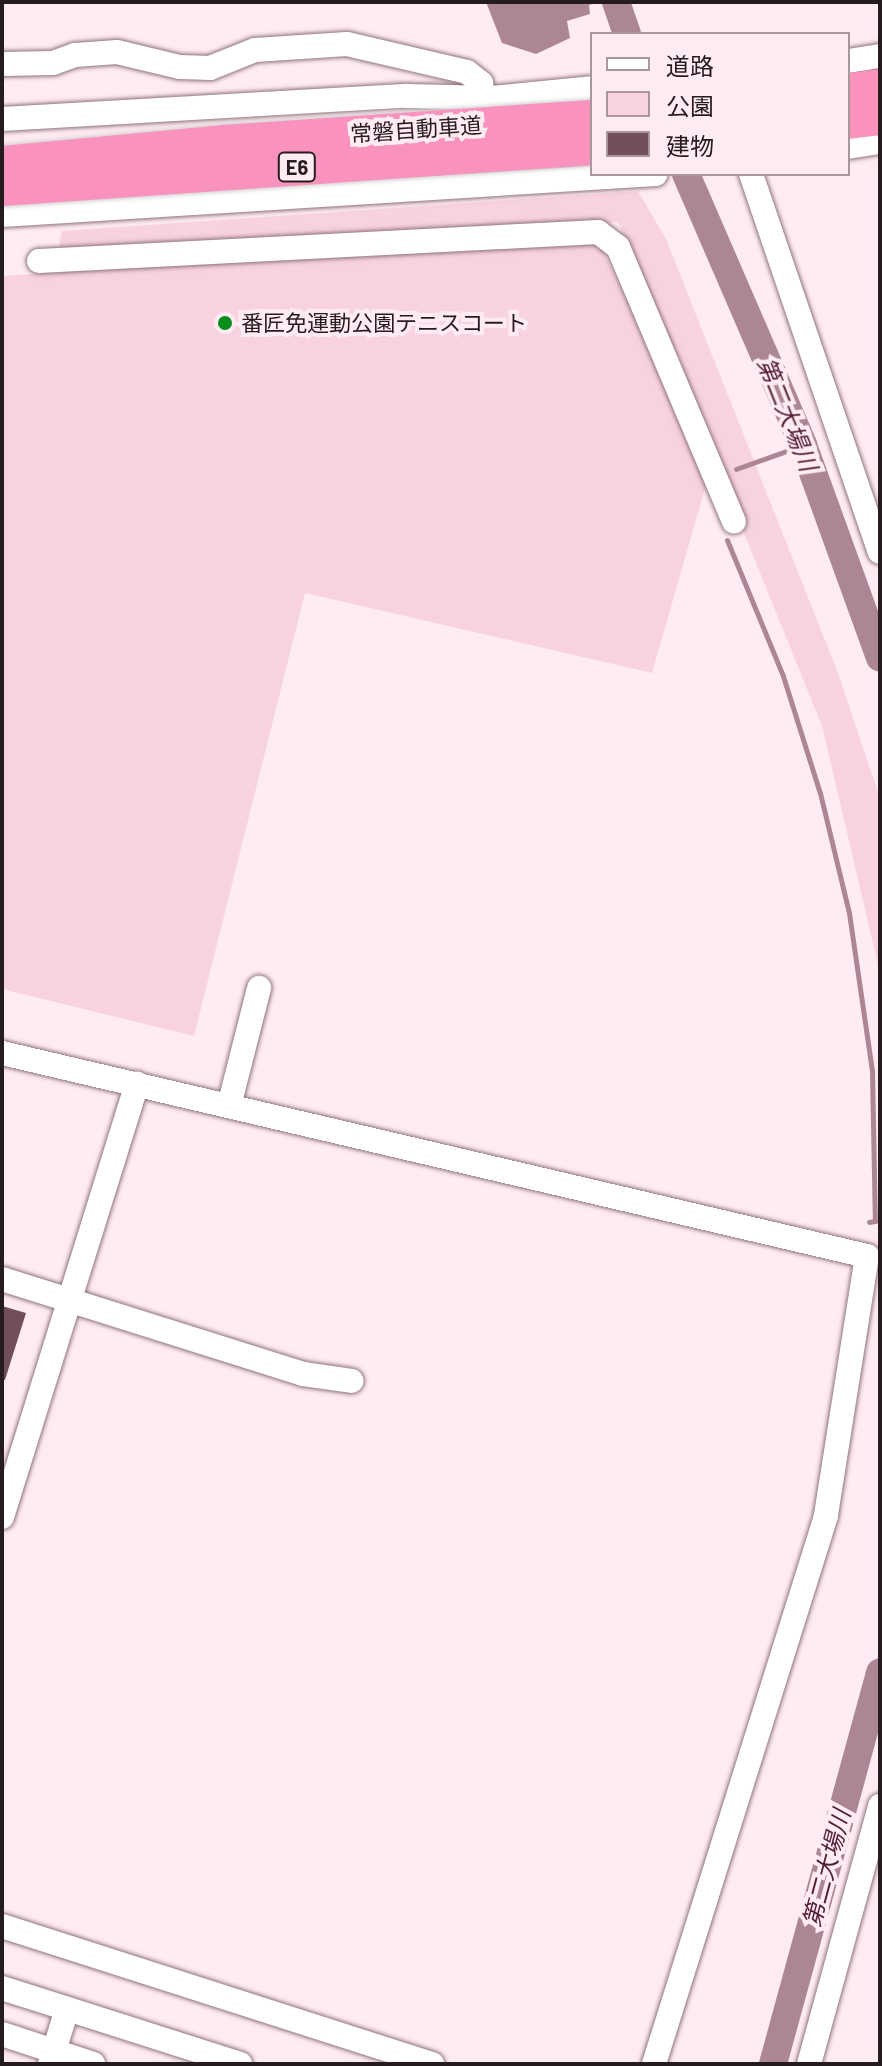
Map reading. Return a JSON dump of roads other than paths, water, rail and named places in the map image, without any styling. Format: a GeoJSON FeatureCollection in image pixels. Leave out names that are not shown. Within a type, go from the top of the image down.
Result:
{"type":"FeatureCollection","features":[{"type":"Feature","properties":{"kind":"highway"},"geometry":{"type":"LineString","coordinates":[[850,90],[880,86]]}},
{"type":"Feature","properties":{"kind":"highway","name":"常磐自動車道"},"geometry":{"type":"LineString","coordinates":[[2,163],[224,142],[590,117]]}},
{"type":"Feature","properties":{"kind":"highway"},"geometry":{"type":"LineString","coordinates":[[850,136],[880,118]]}},
{"type":"Feature","properties":{"kind":"highway"},"geometry":{"type":"LineString","coordinates":[[2,142],[87,136],[224,142]]}},
{"type":"Feature","properties":{"kind":"highway","name":"常磐自動車道"},"geometry":{"type":"LineString","coordinates":[[2,189],[590,148]]}},
{"type":"Feature","properties":{"kind":"street"},"geometry":{"type":"LineString","coordinates":[[127,53],[180,67],[210,68],[255,50],[347,44],[467,72],[481,83],[488,98],[496,185]]}},
{"type":"Feature","properties":{"kind":"street"},"geometry":{"type":"LineString","coordinates":[[2,64],[53,63],[75,55],[127,53],[157,47]]}},
{"type":"Feature","properties":{"kind":"street"},"geometry":{"type":"LineString","coordinates":[[850,61],[880,56]]}},
{"type":"Feature","properties":{"kind":"street"},"geometry":{"type":"LineString","coordinates":[[2,119],[407,96],[488,98],[590,88]]}},
{"type":"Feature","properties":{"kind":"street"},"geometry":{"type":"LineString","coordinates":[[49,212],[58,117]]}},
{"type":"Feature","properties":{"kind":"street"},"geometry":{"type":"LineString","coordinates":[[850,137],[880,142]]}},
{"type":"Feature","properties":{"kind":"street"},"geometry":{"type":"LineString","coordinates":[[2,215],[627,176]]}},
{"type":"Feature","properties":{"kind":"street"},"geometry":{"type":"LineString","coordinates":[[752,176],[880,552]]}},
{"type":"Feature","properties":{"kind":"street"},"geometry":{"type":"LineString","coordinates":[[39,261],[598,232],[618,247],[734,522]]}},
{"type":"Feature","properties":{"kind":"street"},"geometry":{"type":"LineString","coordinates":[[229,1106],[259,988]]}},
{"type":"Feature","properties":{"kind":"street"},"geometry":{"type":"LineString","coordinates":[[2,1053],[867,1256],[826,1516],[654,2064]]}},
{"type":"Feature","properties":{"kind":"street"},"geometry":{"type":"LineString","coordinates":[[2,1517],[137,1084]]}},
{"type":"Feature","properties":{"kind":"street"},"geometry":{"type":"LineString","coordinates":[[2,1279],[303,1374],[352,1381]]}},
{"type":"Feature","properties":{"kind":"street"},"geometry":{"type":"LineString","coordinates":[[809,2064],[873,1860],[880,1806]]}},
{"type":"Feature","properties":{"kind":"street"},"geometry":{"type":"LineString","coordinates":[[2,1926],[432,2064]]}},
{"type":"Feature","properties":{"kind":"street"},"geometry":{"type":"LineString","coordinates":[[2,1988],[240,2064]]}},
{"type":"Feature","properties":{"kind":"street"},"geometry":{"type":"LineString","coordinates":[[52,2058],[67,2009]]}},
{"type":"Feature","properties":{"kind":"street"},"geometry":{"type":"LineString","coordinates":[[2,2034],[52,2058],[93,2064]]}},
{"type":"Feature","properties":{"kind":"waterway","name":"第二大場川"},"geometry":{"type":"LineString","coordinates":[[616,2],[626,32]]}},
{"type":"Feature","properties":{"kind":"waterway","name":"第二大場川"},"geometry":{"type":"LineString","coordinates":[[687,176],[803,445],[880,658]]}},
{"type":"Feature","properties":{"kind":"waterway"},"geometry":{"type":"LineString","coordinates":[[736,469],[803,445]]}},
{"type":"Feature","properties":{"kind":"waterway"},"geometry":{"type":"LineString","coordinates":[[727,540],[783,676],[820,793],[849,913],[872,1071],[875,1221],[869,1222]]}},
{"type":"Feature","properties":{"kind":"waterway","name":"第二大場川"},"geometry":{"type":"LineString","coordinates":[[773,2064],[880,1672]]}},
{"type":"Feature","properties":{"kind":"place","name":"番匠免運動公園テニスコート"},"geometry":{"type":"Point","coordinates":[225,323]}}]}
